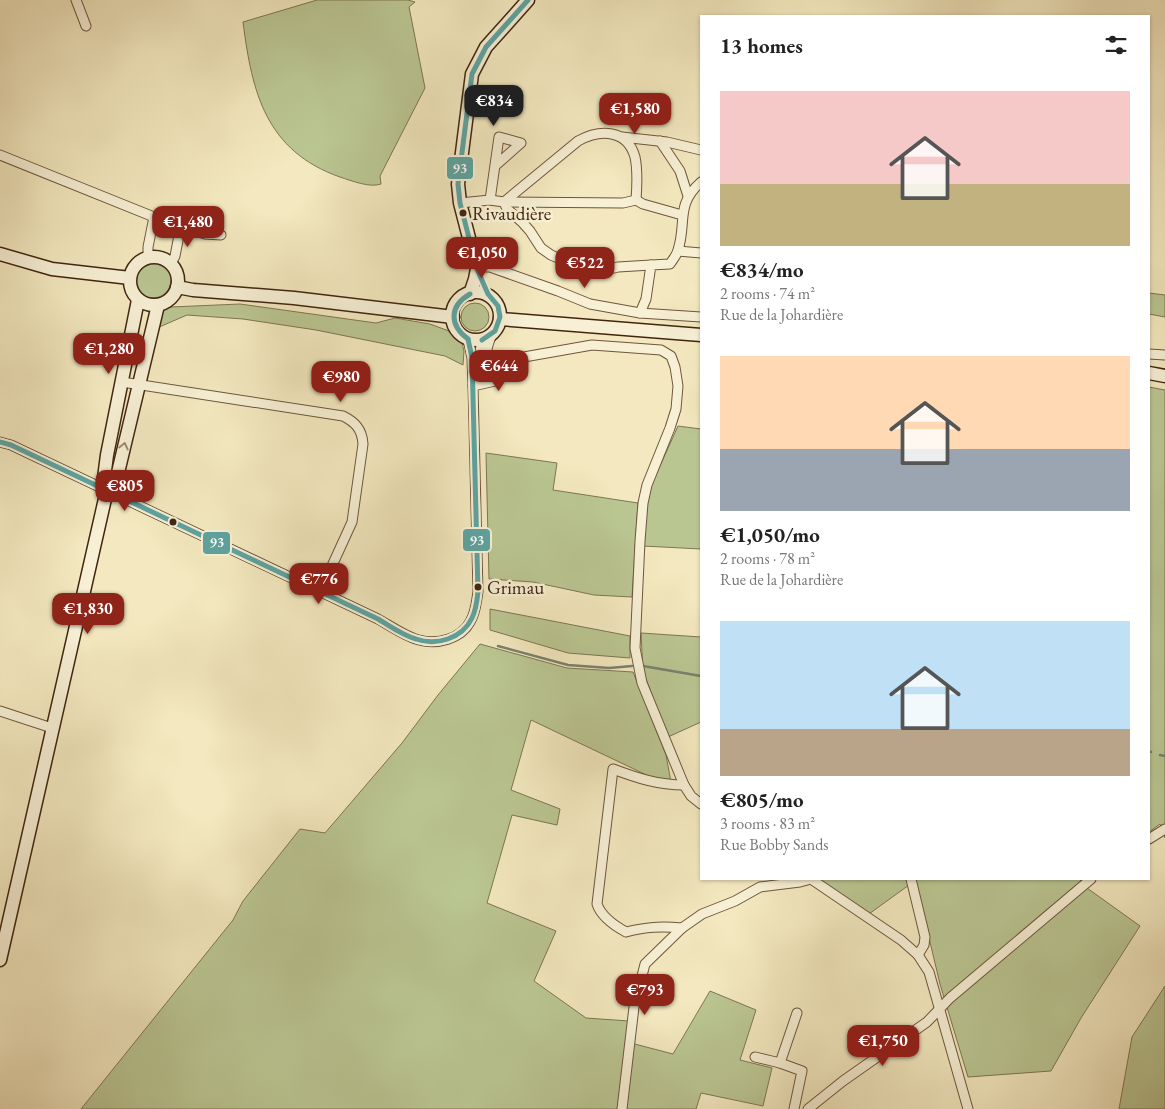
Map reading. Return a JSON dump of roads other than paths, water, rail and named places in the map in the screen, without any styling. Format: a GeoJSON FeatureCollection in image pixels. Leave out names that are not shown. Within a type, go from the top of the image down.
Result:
{"type":"FeatureCollection","features":[{"type":"Feature","properties":{"kind":"street"},"geometry":{"type":"LineString","coordinates":[[76,0],[86,26]]}},
{"type":"Feature","properties":{"kind":"street"},"geometry":{"type":"LineString","coordinates":[[470,294],[476,269],[460,203],[458,176],[472,74],[486,47],[528,0]]}},
{"type":"Feature","properties":{"kind":"street"},"geometry":{"type":"LineString","coordinates":[[504,202],[578,141],[599,133],[611,133],[622,137],[660,141],[700,150]]}},
{"type":"Feature","properties":{"kind":"street"},"geometry":{"type":"LineString","coordinates":[[622,137],[635,156],[636,200]]}},
{"type":"Feature","properties":{"kind":"street"},"geometry":{"type":"LineString","coordinates":[[660,141],[680,171],[688,196]]}},
{"type":"Feature","properties":{"kind":"street"},"geometry":{"type":"LineString","coordinates":[[0,155],[154,217],[205,234],[221,235]]}},
{"type":"Feature","properties":{"kind":"street"},"geometry":{"type":"LineString","coordinates":[[490,200],[495,166]]}},
{"type":"Feature","properties":{"kind":"street"},"geometry":{"type":"LineString","coordinates":[[504,202],[508,209],[530,231],[541,248],[551,255],[593,273],[618,267],[670,264],[678,251],[682,214],[688,196],[700,183]]}},
{"type":"Feature","properties":{"kind":"street"},"geometry":{"type":"LineString","coordinates":[[460,203],[490,200],[504,202],[623,202],[636,200],[643,204],[682,214]]}},
{"type":"Feature","properties":{"kind":"street"},"geometry":{"type":"LineString","coordinates":[[148,257],[154,217]]}},
{"type":"Feature","properties":{"kind":"street"},"geometry":{"type":"LineString","coordinates":[[171,264],[175,256],[181,225]]}},
{"type":"Feature","properties":{"kind":"street"},"geometry":{"type":"LineString","coordinates":[[678,251],[700,253]]}},
{"type":"Feature","properties":{"kind":"street"},"geometry":{"type":"LineString","coordinates":[[0,254],[52,269],[130,278]]}},
{"type":"Feature","properties":{"kind":"street"},"geometry":{"type":"LineString","coordinates":[[148,257],[161,257],[171,264],[178,275],[177,287],[172,298],[158,305],[147,304],[138,300],[132,292],[130,278],[136,265],[148,257]]}},
{"type":"Feature","properties":{"kind":"street"},"geometry":{"type":"LineString","coordinates":[[640,313],[646,299],[652,265]]}},
{"type":"Feature","properties":{"kind":"street"},"geometry":{"type":"LineString","coordinates":[[476,269],[482,267],[490,268],[590,304],[640,313],[700,317]]}},
{"type":"Feature","properties":{"kind":"street"},"geometry":{"type":"LineString","coordinates":[[476,269],[482,276],[490,297]]}},
{"type":"Feature","properties":{"kind":"street"},"geometry":{"type":"LineString","coordinates":[[177,287],[294,298],[453,317]]}},
{"type":"Feature","properties":{"kind":"street"},"geometry":{"type":"LineString","coordinates":[[0,442],[11,445],[107,490],[378,619],[418,640],[438,642],[456,636],[470,624],[476,609],[478,592],[472,358],[468,339],[457,330],[453,317],[454,308],[459,301],[470,294],[482,293],[490,297],[497,304],[500,318],[498,327],[487,337],[474,386]]}},
{"type":"Feature","properties":{"kind":"street"},"geometry":{"type":"LineString","coordinates":[[0,960],[107,490],[104,478],[107,455],[138,300]]}},
{"type":"Feature","properties":{"kind":"street"},"geometry":{"type":"LineString","coordinates":[[107,490],[116,481],[158,305]]}},
{"type":"Feature","properties":{"kind":"street"},"geometry":{"type":"LineString","coordinates":[[500,318],[700,335]]}},
{"type":"Feature","properties":{"kind":"street"},"geometry":{"type":"LineString","coordinates":[[468,339],[487,337]]}},
{"type":"Feature","properties":{"kind":"street"},"geometry":{"type":"LineString","coordinates":[[487,337],[488,343],[484,366],[486,373],[491,376],[524,357],[592,345],[661,350],[671,356],[676,367],[678,386],[676,409],[647,485],[643,503],[635,648],[642,683],[684,785],[691,796],[700,803]]}},
{"type":"Feature","properties":{"kind":"street"},"geometry":{"type":"LineString","coordinates":[[1150,354],[1165,355]]}},
{"type":"Feature","properties":{"kind":"street"},"geometry":{"type":"LineString","coordinates":[[474,386],[495,381],[507,368]]}},
{"type":"Feature","properties":{"kind":"street"},"geometry":{"type":"LineString","coordinates":[[1150,373],[1165,374]]}},
{"type":"Feature","properties":{"kind":"street"},"geometry":{"type":"LineString","coordinates":[[122,382],[343,416],[359,428],[363,444],[352,522],[320,592]]}},
{"type":"Feature","properties":{"kind":"street"},"geometry":{"type":"LineString","coordinates":[[0,711],[52,728]]}},
{"type":"Feature","properties":{"kind":"street"},"geometry":{"type":"LineString","coordinates":[[682,928],[659,926],[626,932],[618,928],[599,911],[597,904],[613,769],[640,779],[669,785],[684,785]]}},
{"type":"Feature","properties":{"kind":"street"},"geometry":{"type":"LineString","coordinates":[[1150,838],[1165,829]]}},
{"type":"Feature","properties":{"kind":"street"},"geometry":{"type":"LineString","coordinates":[[622,1109],[634,1007],[645,964],[682,928],[702,914],[735,902],[760,887],[807,880]]}},
{"type":"Feature","properties":{"kind":"street"},"geometry":{"type":"LineString","coordinates":[[812,880],[901,940],[918,956],[929,972],[968,1109]]}},
{"type":"Feature","properties":{"kind":"street"},"geometry":{"type":"LineString","coordinates":[[911,880],[925,937],[924,945],[918,956]]}},
{"type":"Feature","properties":{"kind":"street"},"geometry":{"type":"LineString","coordinates":[[808,1109],[843,1081],[927,1022],[940,1008],[1090,880]]}},
{"type":"Feature","properties":{"kind":"street"},"geometry":{"type":"LineString","coordinates":[[780,1063],[797,1013]]}},
{"type":"Feature","properties":{"kind":"street"},"geometry":{"type":"LineString","coordinates":[[755,1057],[802,1071],[794,1109]]}},
{"type":"Feature","properties":{"kind":"waterway"},"geometry":{"type":"LineString","coordinates":[[498,646],[568,665],[609,668],[632,666]]}},
{"type":"Feature","properties":{"kind":"waterway"},"geometry":{"type":"LineString","coordinates":[[643,666],[700,676]]}},
{"type":"Feature","properties":{"kind":"waterway"},"geometry":{"type":"LineString","coordinates":[[1160,755],[1165,756]]}},
{"type":"Feature","properties":{"kind":"place","name":"Rivaudière"},"geometry":{"type":"Point","coordinates":[463,213]}},
{"type":"Feature","properties":{"kind":"place","name":"Grimau"},"geometry":{"type":"Point","coordinates":[478,587]}}]}
